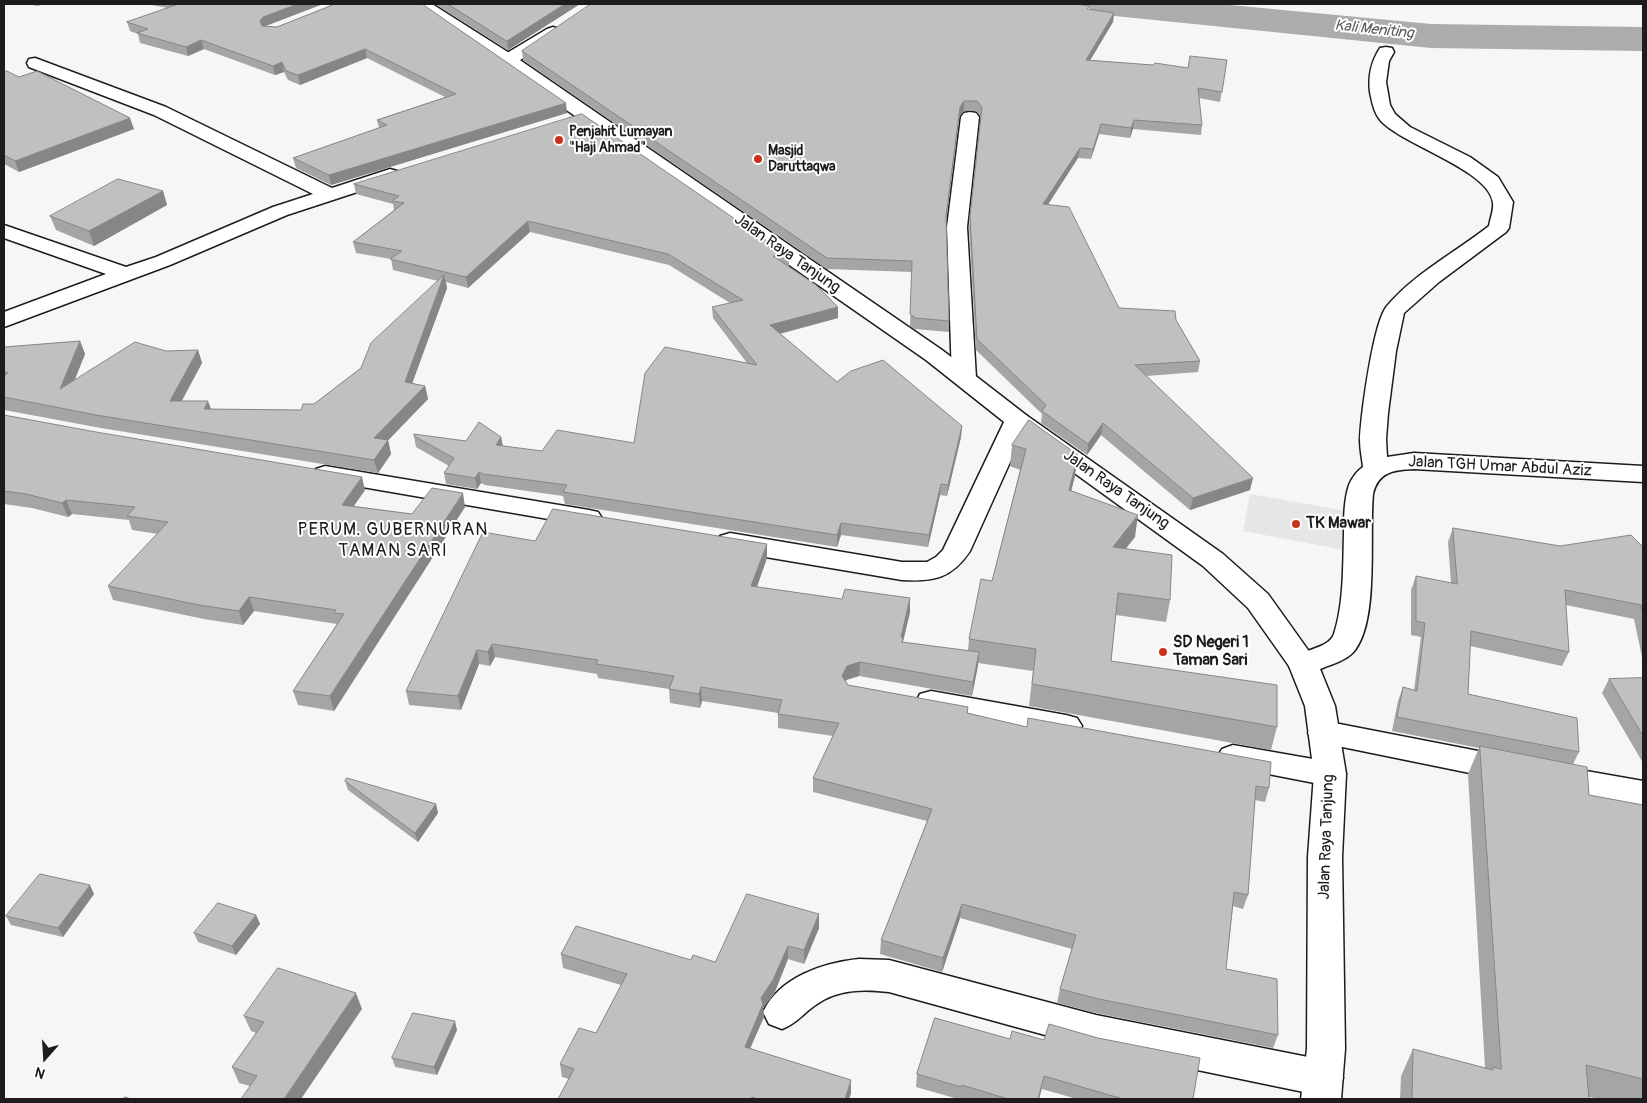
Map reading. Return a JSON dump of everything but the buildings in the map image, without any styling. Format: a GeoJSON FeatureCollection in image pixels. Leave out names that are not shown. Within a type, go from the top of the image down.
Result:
{"type":"FeatureCollection","features":[{"type":"Feature","properties":{"kind":"street","name":"Jalan Raya Tanjung"},"geometry":{"type":"LineString","coordinates":[[422,4],[508,60],[576,118],[964,378],[1017,420],[1225,570],[1258,602],[1303,664],[1320,706],[1330,774],[1325,857],[1326,1049],[1322,1088]]}},
{"type":"Feature","properties":{"kind":"street"},"geometry":{"type":"LineString","coordinates":[[508,60],[567,23]]}},
{"type":"Feature","properties":{"kind":"street"},"geometry":{"type":"LineString","coordinates":[[1303,664],[1337,650],[1346,642],[1348,637],[1357,558],[1360,491],[1365,479],[1376,469],[1373,439],[1374,417],[1392,313],[1409,296],[1479,245],[1499,228],[1503,202],[1491,181],[1463,161],[1404,131],[1387,117],[1380,99],[1377,82],[1381,61],[1386,52]]}},
{"type":"Feature","properties":{"kind":"street"},"geometry":{"type":"LineString","coordinates":[[35,63],[160,111],[330,194]]}},
{"type":"Feature","properties":{"kind":"street"},"geometry":{"type":"LineString","coordinates":[[964,378],[957,227],[970,117]]}},
{"type":"Feature","properties":{"kind":"street"},"geometry":{"type":"LineString","coordinates":[[4,320],[163,261],[280,211],[408,169]]}},
{"type":"Feature","properties":{"kind":"street"},"geometry":{"type":"LineString","coordinates":[[4,232],[126,274]]}},
{"type":"Feature","properties":{"kind":"street"},"geometry":{"type":"LineString","coordinates":[[706,538],[902,571],[916,572],[936,569],[951,560],[956,552],[1017,420]]}},
{"type":"Feature","properties":{"kind":"street","name":"Jalan TGH Umar Abdul Aziz"},"geometry":{"type":"LineString","coordinates":[[1376,469],[1393,463],[1414,461],[1643,474]]}},
{"type":"Feature","properties":{"kind":"street"},"geometry":{"type":"LineString","coordinates":[[306,471],[609,522]]}},
{"type":"Feature","properties":{"kind":"street"},"geometry":{"type":"LineString","coordinates":[[908,698],[1095,732]]}},
{"type":"Feature","properties":{"kind":"street"},"geometry":{"type":"LineString","coordinates":[[1324,733],[1643,794]]}},
{"type":"Feature","properties":{"kind":"street"},"geometry":{"type":"LineString","coordinates":[[1203,751],[1330,774]]}},
{"type":"Feature","properties":{"kind":"street"},"geometry":{"type":"LineString","coordinates":[[782,1012],[791,1001],[816,984],[843,975],[874,974],[889,976],[1096,1032],[1322,1088]]}},
{"type":"Feature","properties":{"kind":"shaded area"},"geometry":{"type":"Polygon","coordinates":[[[1250,494],[1358,513],[1355,552],[1243,531],[1250,494]]]}},
{"type":"Feature","properties":{"kind":"waterway","name":"Kali Meniting"},"geometry":{"type":"LineString","coordinates":[[1105,4],[1431,36],[1643,39]]}},
{"type":"Feature","properties":{"kind":"place","name":"Penjahit Lumayan \"Haji Ahmad\""},"geometry":{"type":"Point","coordinates":[559,140]}},
{"type":"Feature","properties":{"kind":"place","name":"Masjid Daruttaqwa"},"geometry":{"type":"Point","coordinates":[758,159]}},
{"type":"Feature","properties":{"kind":"place","name":"TK Mawar"},"geometry":{"type":"Point","coordinates":[1296,524]}},
{"type":"Feature","properties":{"kind":"place","name":"SD Negeri 1 Taman Sari"},"geometry":{"type":"Point","coordinates":[1163,652]}},
{"type":"Feature","properties":{"kind":"district","name":"PERUM. GUBERNURAN TAMAN SARI"},"geometry":{"type":"Point","coordinates":[393,540]}}]}
